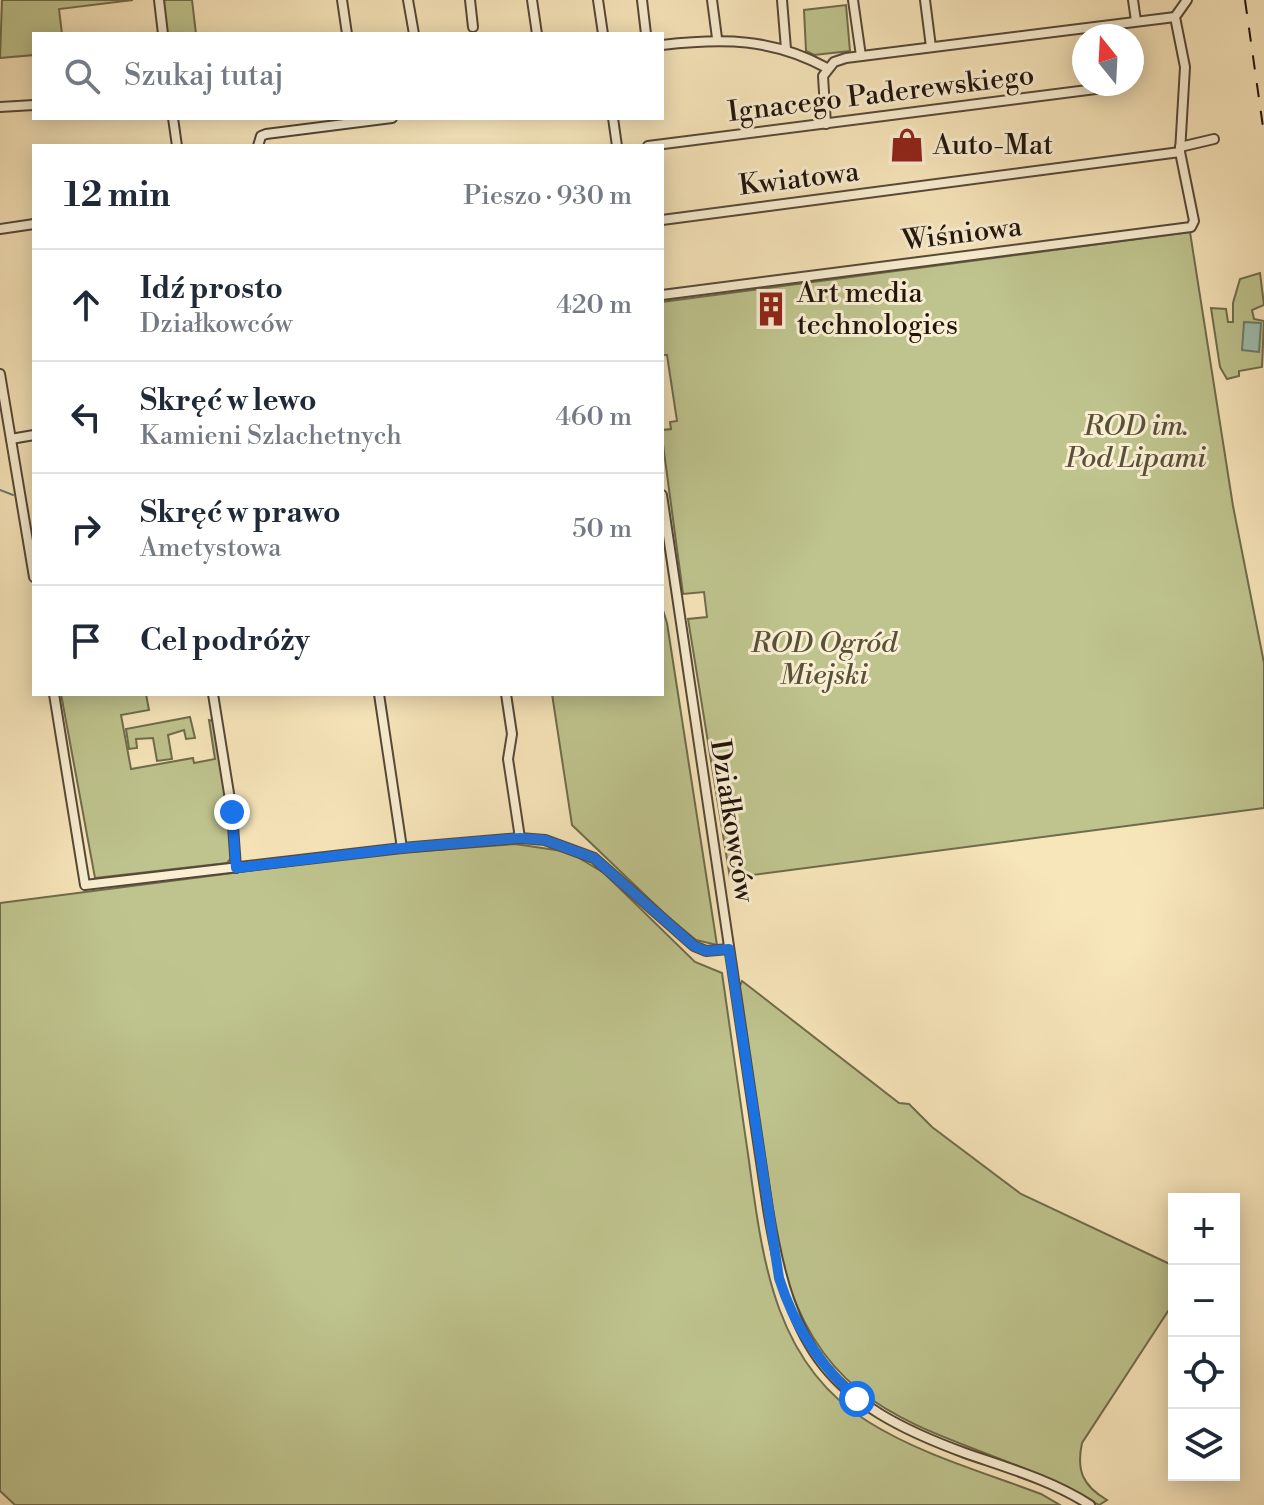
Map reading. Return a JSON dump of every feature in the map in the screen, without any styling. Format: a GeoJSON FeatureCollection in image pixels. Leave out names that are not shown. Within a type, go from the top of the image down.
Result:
{"type":"FeatureCollection","features":[{"type":"Feature","properties":{"kind":"street"},"geometry":{"type":"LineString","coordinates":[[159,0],[163,32]]}},
{"type":"Feature","properties":{"kind":"street"},"geometry":{"type":"LineString","coordinates":[[342,0],[347,32]]}},
{"type":"Feature","properties":{"kind":"street"},"geometry":{"type":"LineString","coordinates":[[408,0],[414,32]]}},
{"type":"Feature","properties":{"kind":"street"},"geometry":{"type":"LineString","coordinates":[[470,0],[473,27]]}},
{"type":"Feature","properties":{"kind":"street"},"geometry":{"type":"LineString","coordinates":[[532,0],[537,32]]}},
{"type":"Feature","properties":{"kind":"street"},"geometry":{"type":"LineString","coordinates":[[598,0],[603,32]]}},
{"type":"Feature","properties":{"kind":"street"},"geometry":{"type":"LineString","coordinates":[[642,0],[646,32]]}},
{"type":"Feature","properties":{"kind":"street"},"geometry":{"type":"LineString","coordinates":[[712,0],[717,38]]}},
{"type":"Feature","properties":{"kind":"street"},"geometry":{"type":"LineString","coordinates":[[782,0],[786,49]]}},
{"type":"Feature","properties":{"kind":"street"},"geometry":{"type":"LineString","coordinates":[[853,0],[861,56]]}},
{"type":"Feature","properties":{"kind":"street"},"geometry":{"type":"LineString","coordinates":[[925,0],[931,47]]}},
{"type":"Feature","properties":{"kind":"street"},"geometry":{"type":"LineString","coordinates":[[1133,0],[1136,21]]}},
{"type":"Feature","properties":{"kind":"street"},"geometry":{"type":"LineString","coordinates":[[1180,150],[1186,70],[1175,17],[1187,0]]}},
{"type":"Feature","properties":{"kind":"street"},"geometry":{"type":"LineString","coordinates":[[826,124],[822,85],[827,68],[846,58],[1175,17]]}},
{"type":"Feature","properties":{"kind":"street"},"geometry":{"type":"LineString","coordinates":[[664,45],[717,38],[786,49],[827,68]]}},
{"type":"Feature","properties":{"kind":"street","name":"Ignacego Paderewskiego"},"geometry":{"type":"LineString","coordinates":[[664,144],[1072,92]]}},
{"type":"Feature","properties":{"kind":"street"},"geometry":{"type":"LineString","coordinates":[[0,107],[32,105]]}},
{"type":"Feature","properties":{"kind":"street"},"geometry":{"type":"LineString","coordinates":[[173,120],[177,144]]}},
{"type":"Feature","properties":{"kind":"street"},"geometry":{"type":"LineString","coordinates":[[259,144],[261,136],[266,134],[360,120]]}},
{"type":"Feature","properties":{"kind":"street"},"geometry":{"type":"LineString","coordinates":[[613,120],[617,144]]}},
{"type":"Feature","properties":{"kind":"street","name":"Kwiatowa"},"geometry":{"type":"LineString","coordinates":[[664,220],[1180,150],[1214,139]]}},
{"type":"Feature","properties":{"kind":"street","name":"Wiśniowa"},"geometry":{"type":"LineString","coordinates":[[664,295],[1191,227],[1194,221],[1180,150]]}},
{"type":"Feature","properties":{"kind":"street"},"geometry":{"type":"LineString","coordinates":[[0,229],[32,224]]}},
{"type":"Feature","properties":{"kind":"street"},"geometry":{"type":"LineString","coordinates":[[0,374],[32,565]]}},
{"type":"Feature","properties":{"kind":"street"},"geometry":{"type":"LineString","coordinates":[[11,439],[32,435]]}},
{"type":"Feature","properties":{"kind":"street","name":"Działkowców"},"geometry":{"type":"LineString","coordinates":[[664,509],[779,1278],[792,1313],[813,1351],[845,1389],[894,1423],[1048,1482],[1090,1505]]}},
{"type":"Feature","properties":{"kind":"street"},"geometry":{"type":"LineString","coordinates":[[54,696],[85,885],[402,848],[520,838],[545,840],[594,858],[684,940],[706,951],[729,949]]}},
{"type":"Feature","properties":{"kind":"street"},"geometry":{"type":"LineString","coordinates":[[213,696],[232,812],[236,868]]}},
{"type":"Feature","properties":{"kind":"street"},"geometry":{"type":"LineString","coordinates":[[379,696],[402,848]]}},
{"type":"Feature","properties":{"kind":"street"},"geometry":{"type":"LineString","coordinates":[[506,696],[512,734],[508,759],[520,838]]}},
{"type":"Feature","properties":{"kind":"green space"},"geometry":{"type":"Polygon","coordinates":[[[2,0],[133,0],[59,9],[62,32],[32,32],[32,55],[0,58],[2,0]]]}},
{"type":"Feature","properties":{"kind":"green space"},"geometry":{"type":"Polygon","coordinates":[[[162,0],[192,0],[196,32],[167,32],[162,0]]]}},
{"type":"Feature","properties":{"kind":"green space"},"geometry":{"type":"Polygon","coordinates":[[[846,5],[850,51],[814,55],[806,51],[804,10],[846,5]]]}},
{"type":"Feature","properties":{"kind":"green space","name":"ROD im. Pod Lipami"},"geometry":{"type":"Polygon","coordinates":[[[1190,232],[1233,506],[1264,663],[1264,808],[730,878],[688,619],[707,617],[704,592],[683,594],[664,452],[664,430],[671,429],[670,422],[677,421],[667,355],[664,355],[664,302],[1190,232]]]}},
{"type":"Feature","properties":{"kind":"green space"},"geometry":{"type":"Polygon","coordinates":[[[1260,273],[1264,305],[1252,310],[1254,319],[1264,321],[1262,367],[1239,371],[1239,376],[1227,379],[1220,367],[1211,308],[1226,309],[1228,322],[1233,322],[1233,303],[1240,279],[1260,273]]]}},
{"type":"Feature","properties":{"kind":"green space","name":"ROD Ogród Miejski"},"geometry":{"type":"Polygon","coordinates":[[[664,613],[717,945],[696,940],[668,917],[572,825],[552,696],[664,696],[664,613]]]}},
{"type":"Feature","properties":{"kind":"green space"},"geometry":{"type":"Polygon","coordinates":[[[61,696],[146,696],[149,710],[121,715],[131,769],[193,758],[194,763],[215,759],[209,720],[214,721],[230,810],[233,856],[227,863],[95,878],[61,696]]]}},
{"type":"Feature","properties":{"kind":"green space"},"geometry":{"type":"Polygon","coordinates":[[[190,717],[195,738],[186,739],[184,730],[168,735],[172,759],[157,761],[153,738],[136,739],[137,748],[129,749],[126,729],[190,717]]]}},
{"type":"Feature","properties":{"kind":"green space"},"geometry":{"type":"Polygon","coordinates":[[[515,844],[569,852],[604,873],[695,962],[722,973],[753,1192],[767,1267],[791,1337],[810,1368],[835,1397],[887,1433],[952,1462],[1041,1494],[1060,1505],[15,1505],[0,1491],[0,903],[381,854],[515,844]]]}},
{"type":"Feature","properties":{"kind":"green space"},"geometry":{"type":"Polygon","coordinates":[[[742,981],[899,1103],[909,1104],[932,1127],[1021,1194],[1168,1263],[1168,1311],[1082,1443],[1080,1462],[1083,1477],[1092,1489],[1107,1500],[1099,1505],[1047,1478],[906,1420],[866,1395],[831,1362],[802,1317],[780,1256],[739,988],[742,981]]]}},
{"type":"Feature","properties":{"kind":"shaded area"},"geometry":{"type":"Polygon","coordinates":[[[1244,322],[1261,323],[1259,352],[1242,350],[1244,322]]]}},
{"type":"Feature","properties":{"kind":"waterway"},"geometry":{"type":"LineString","coordinates":[[0,490],[13,495]]}},
{"type":"Feature","properties":{"kind":"railway"},"geometry":{"type":"LineString","coordinates":[[1245,0],[1264,134]]}},
{"type":"Feature","properties":{"kind":"place","name":"Auto-Mat"},"geometry":{"type":"Point","coordinates":[907,145]}},
{"type":"Feature","properties":{"kind":"place","name":"Art media technologies"},"geometry":{"type":"Point","coordinates":[771,309]}},
{"type":"Feature","properties":{"kind":"route"},"geometry":{"type":"LineString","coordinates":[[232,812],[236,868],[402,848],[520,838],[545,840],[594,858],[694,946],[706,951],[729,949],[779,1278],[799,1329],[813,1351],[834,1378],[857,1399]]}}]}
